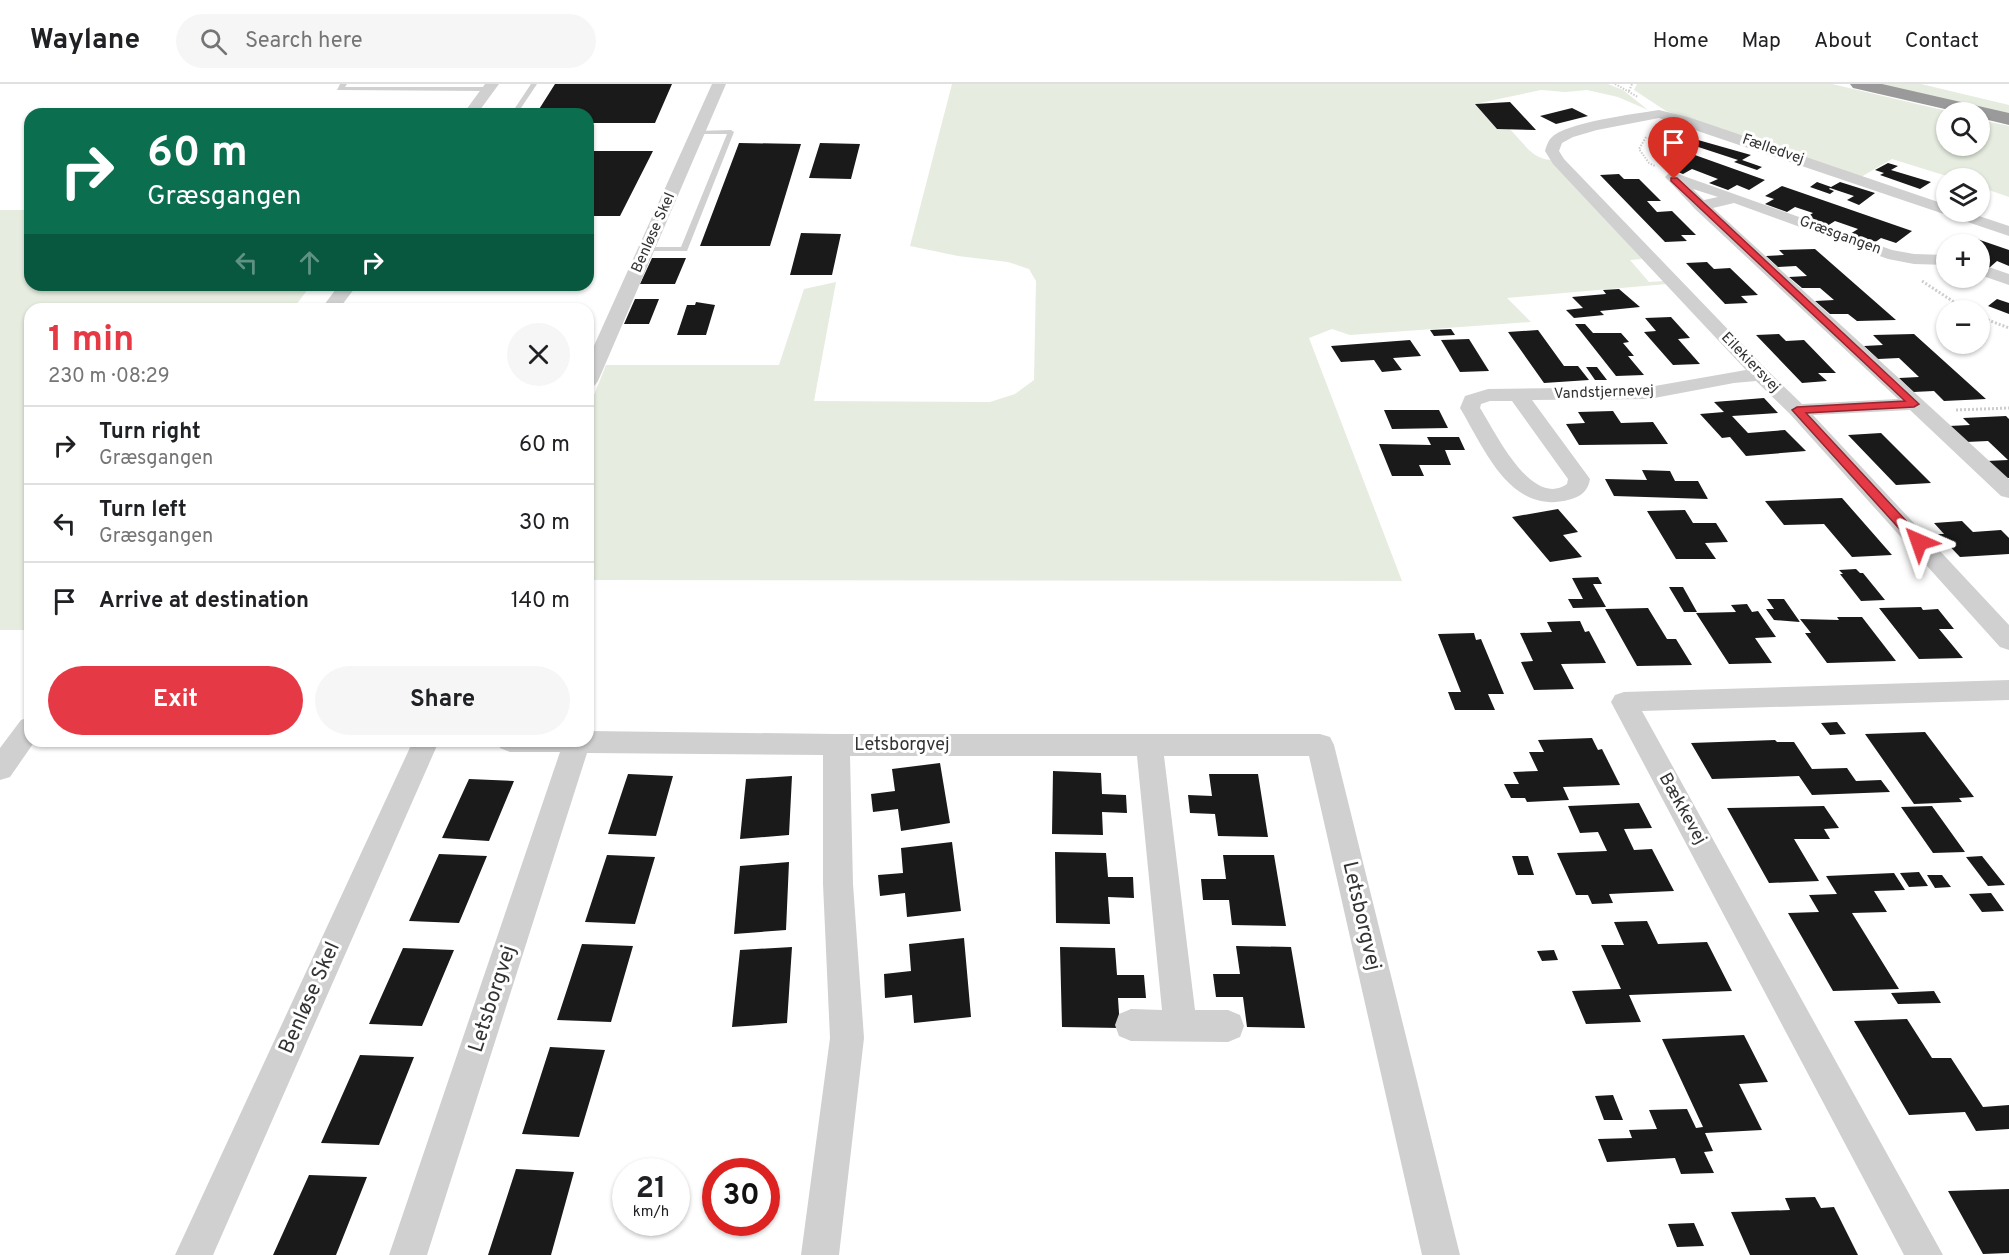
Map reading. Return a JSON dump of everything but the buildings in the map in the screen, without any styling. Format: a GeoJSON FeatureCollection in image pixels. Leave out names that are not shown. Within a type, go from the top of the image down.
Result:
{"type":"FeatureCollection","features":[{"type":"Feature","properties":{"kind":"highway"},"geometry":{"type":"LineString","coordinates":[[1859,84],[2009,119]]}},
{"type":"Feature","properties":{"kind":"highway"},"geometry":{"type":"LineString","coordinates":[[1932,84],[2009,102]]}},
{"type":"Feature","properties":{"kind":"street","name":"Benløse Skel"},"geometry":{"type":"LineString","coordinates":[[594,367],[718,84]]}},
{"type":"Feature","properties":{"kind":"street"},"geometry":{"type":"LineString","coordinates":[[474,108],[490,87]]}},
{"type":"Feature","properties":{"kind":"street","name":"Fælledvej"},"geometry":{"type":"LineString","coordinates":[[1595,126],[1659,114],[1677,118],[1936,206]]}},
{"type":"Feature","properties":{"kind":"street","name":"Eilekiersvej"},"geometry":{"type":"LineString","coordinates":[[1595,126],[1568,134],[1556,141],[1552,151],[1558,161],[1797,410],[2009,641]]}},
{"type":"Feature","properties":{"kind":"street"},"geometry":{"type":"LineString","coordinates":[[1673,177],[1701,206],[2009,491]]}},
{"type":"Feature","properties":{"kind":"street","name":"Græsgangen"},"geometry":{"type":"LineString","coordinates":[[1673,177],[1895,256],[1936,260]]}},
{"type":"Feature","properties":{"kind":"street"},"geometry":{"type":"LineString","coordinates":[[1701,206],[1735,198]]}},
{"type":"Feature","properties":{"kind":"street"},"geometry":{"type":"LineString","coordinates":[[1982,222],[2009,231]]}},
{"type":"Feature","properties":{"kind":"street"},"geometry":{"type":"LineString","coordinates":[[1990,273],[2009,280]]}},
{"type":"Feature","properties":{"kind":"street","name":"Vandstjernevej"},"geometry":{"type":"LineString","coordinates":[[1517,394],[1579,479],[1579,485],[1575,490],[1557,495],[1535,491],[1525,487],[1517,480],[1470,408],[1469,404],[1476,397],[1517,394],[1649,393],[1734,377],[1761,375]]}},
{"type":"Feature","properties":{"kind":"street"},"geometry":{"type":"LineString","coordinates":[[1797,410],[1918,407]]}},
{"type":"Feature","properties":{"kind":"street","name":"Bækkevej"},"geometry":{"type":"LineString","coordinates":[[1924,1255],[1624,702],[2009,690]]}},
{"type":"Feature","properties":{"kind":"street"},"geometry":{"type":"LineString","coordinates":[[0,769],[24,735]]}},
{"type":"Feature","properties":{"kind":"street","name":"Letsborgvej"},"geometry":{"type":"LineString","coordinates":[[594,743],[1320,744],[1441,1255]]}},
{"type":"Feature","properties":{"kind":"street"},"geometry":{"type":"LineString","coordinates":[[1149,744],[1180,1025]]}},
{"type":"Feature","properties":{"kind":"street","name":"Letsborgvej"},"geometry":{"type":"LineString","coordinates":[[820,1255],[847,1038],[838,884],[836,745]]}},
{"type":"Feature","properties":{"kind":"street","name":"Benløse Skel"},"geometry":{"type":"LineString","coordinates":[[194,1255],[423,747]]}},
{"type":"Feature","properties":{"kind":"street","name":"Letsborgvej"},"geometry":{"type":"LineString","coordinates":[[408,1255],[576,747]]}},
{"type":"Feature","properties":{"kind":"street"},"geometry":{"type":"LineString","coordinates":[[1131,1025],[1228,1026]]}},
{"type":"Feature","properties":{"kind":"lane"},"geometry":{"type":"LineString","coordinates":[[344,84],[339,89],[490,87]]}},
{"type":"Feature","properties":{"kind":"lane"},"geometry":{"type":"LineString","coordinates":[[518,108],[534,84]]}},
{"type":"Feature","properties":{"kind":"lane"},"geometry":{"type":"LineString","coordinates":[[646,249],[684,249],[731,132],[698,132]]}},
{"type":"Feature","properties":{"kind":"path"},"geometry":{"type":"LineString","coordinates":[[1629,91],[1632,84]]}},
{"type":"Feature","properties":{"kind":"path"},"geometry":{"type":"LineString","coordinates":[[1616,121],[1644,135],[1646,137],[1640,151],[1649,163],[1665,169],[1673,177]]}},
{"type":"Feature","properties":{"kind":"path"},"geometry":{"type":"LineString","coordinates":[[1895,256],[1917,277],[1951,300]]}},
{"type":"Feature","properties":{"kind":"path"},"geometry":{"type":"LineString","coordinates":[[1990,321],[2009,328]]}},
{"type":"Feature","properties":{"kind":"path"},"geometry":{"type":"LineString","coordinates":[[1918,407],[2009,408]]}},
{"type":"Feature","properties":{"kind":"shaded area"},"geometry":{"type":"Polygon","coordinates":[[[952,84],[1608,84],[1623,90],[1648,110],[1618,97],[1587,90],[1565,92],[1541,90],[1475,104],[1507,127],[1537,156],[1551,160],[1642,259],[1630,260],[1649,282],[1664,281],[1667,284],[1507,298],[1531,322],[1350,335],[1332,329],[1309,338],[1402,581],[594,580],[594,395],[606,365],[779,365],[804,289],[836,282],[814,401],[990,402],[1015,394],[1034,380],[1036,281],[1029,269],[1008,262],[958,256],[910,246],[952,84]]]}},
{"type":"Feature","properties":{"kind":"shaded area"},"geometry":{"type":"Polygon","coordinates":[[[1637,84],[1832,84],[1936,108],[1936,156],[1990,156],[1990,122],[2009,126],[2009,197],[1990,190],[1990,168],[1936,168],[1936,173],[1892,159],[1861,177],[1666,111],[1634,90],[1637,84]]]}},
{"type":"Feature","properties":{"kind":"shaded area"},"geometry":{"type":"Polygon","coordinates":[[[1875,84],[1921,84],[2009,105],[2009,115],[1990,111],[1990,102],[1953,102],[1875,84]]]}},
{"type":"Feature","properties":{"kind":"shaded area"},"geometry":{"type":"Polygon","coordinates":[[[0,210],[24,210],[24,291],[306,291],[298,303],[24,303],[24,630],[0,630],[0,210]]]}},
{"type":"Feature","properties":{"kind":"route"},"geometry":{"type":"LineString","coordinates":[[1674,179],[1914,404],[1797,410],[1919,542]]}}]}
